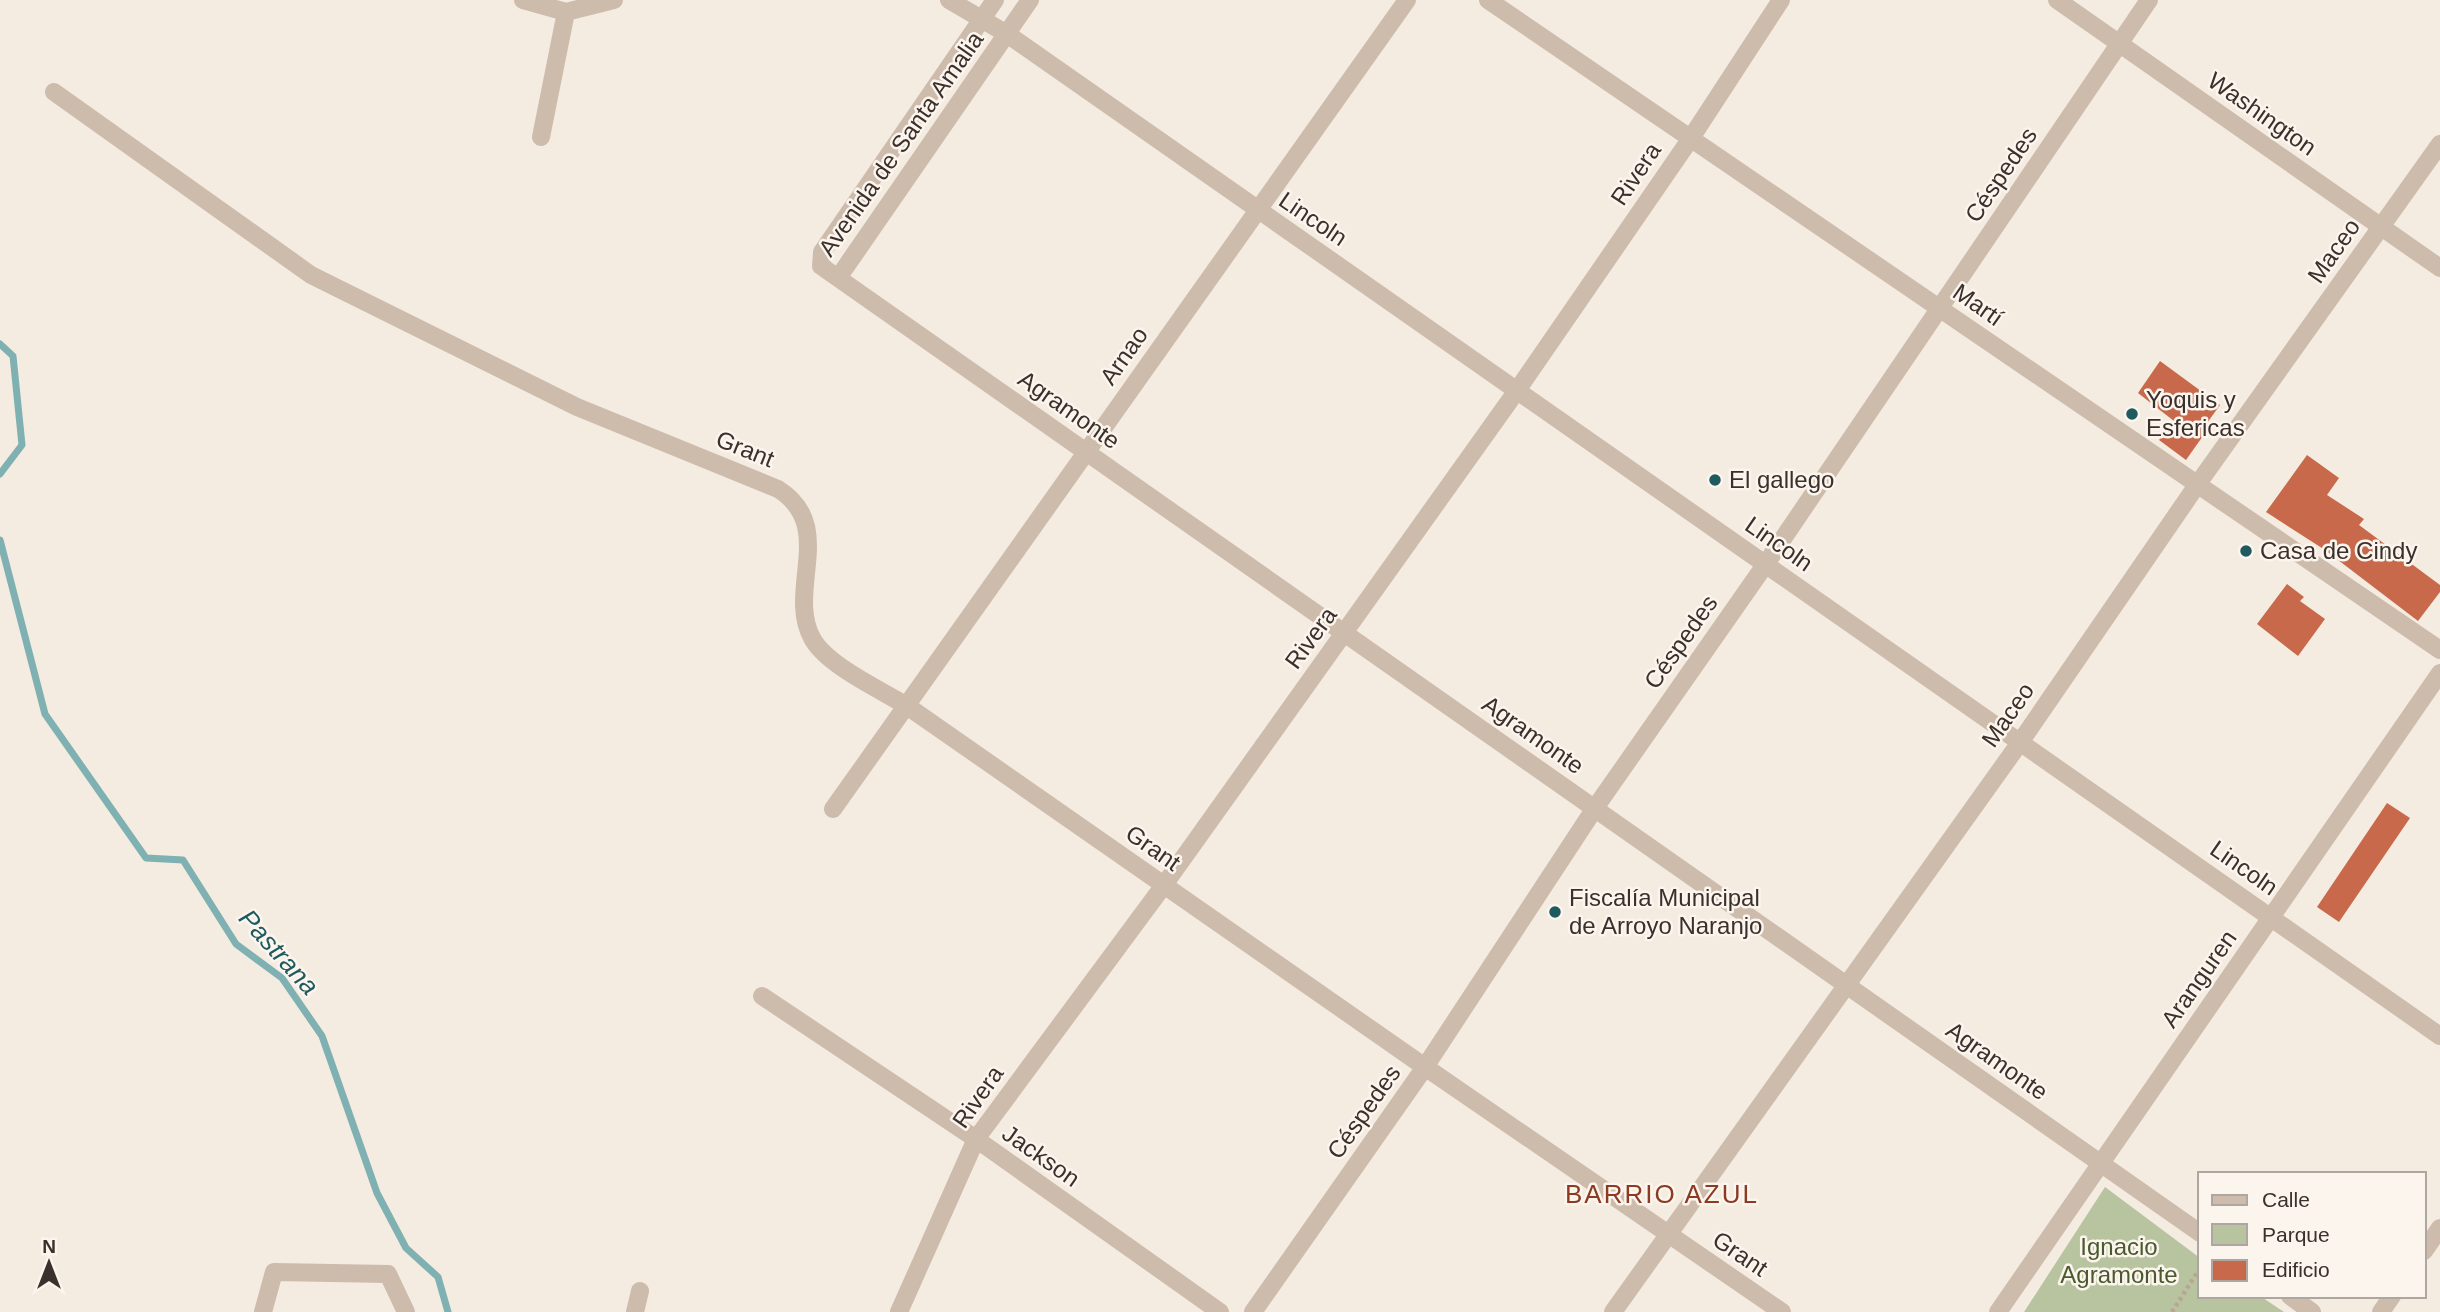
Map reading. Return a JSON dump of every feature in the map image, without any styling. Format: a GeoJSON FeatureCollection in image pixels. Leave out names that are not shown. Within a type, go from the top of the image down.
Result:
{"type":"FeatureCollection","features":[{"type":"Feature","properties":{"kind":"street"},"geometry":{"type":"LineString","coordinates":[[523,0],[566,12],[614,0]]}},
{"type":"Feature","properties":{"kind":"street","name":"Lincoln"},"geometry":{"type":"LineString","coordinates":[[949,0],[1007,34],[2440,1035]]}},
{"type":"Feature","properties":{"kind":"street","name":"Avenida de Santa Amalia"},"geometry":{"type":"LineString","coordinates":[[995,0],[822,252],[821,266],[838,278],[1030,0]]}},
{"type":"Feature","properties":{"kind":"street","name":"Arnao"},"geometry":{"type":"LineString","coordinates":[[833,810],[1407,0]]}},
{"type":"Feature","properties":{"kind":"street","name":"Martí"},"geometry":{"type":"LineString","coordinates":[[1488,0],[2440,650]]}},
{"type":"Feature","properties":{"kind":"street","name":"Rivera"},"geometry":{"type":"LineString","coordinates":[[899,1312],[976,1139],[1164,885],[1518,389],[1691,138],[1781,0]]}},
{"type":"Feature","properties":{"kind":"street","name":"Washington"},"geometry":{"type":"LineString","coordinates":[[2057,0],[2440,268]]}},
{"type":"Feature","properties":{"kind":"street","name":"Céspedes"},"geometry":{"type":"LineString","coordinates":[[1253,1312],[1424,1068],[1595,808],[1941,309],[2149,0]]}},
{"type":"Feature","properties":{"kind":"street"},"geometry":{"type":"LineString","coordinates":[[541,137],[566,12]]}},
{"type":"Feature","properties":{"kind":"street","name":"Grant"},"geometry":{"type":"LineString","coordinates":[[54,92],[311,275],[577,407],[778,489],[792,498],[802,513],[808,536],[805,621],[812,639],[825,655],[907,706],[1424,1068],[1782,1312]]}},
{"type":"Feature","properties":{"kind":"street","name":"Maceo"},"geometry":{"type":"LineString","coordinates":[[1614,1312],[2021,741],[2197,485],[2440,144]]}},
{"type":"Feature","properties":{"kind":"street","name":"Agramonte"},"geometry":{"type":"LineString","coordinates":[[838,278],[2198,1232]]}},
{"type":"Feature","properties":{"kind":"street","name":"Aranguren"},"geometry":{"type":"LineString","coordinates":[[1998,1312],[2440,673]]}},
{"type":"Feature","properties":{"kind":"street","name":"Jackson"},"geometry":{"type":"LineString","coordinates":[[762,996],[976,1139],[1220,1312]]}},
{"type":"Feature","properties":{"kind":"street"},"geometry":{"type":"LineString","coordinates":[[2426,1248],[2440,1228]]}},
{"type":"Feature","properties":{"kind":"street"},"geometry":{"type":"LineString","coordinates":[[263,1312],[274,1272],[388,1273],[406,1312]]}},
{"type":"Feature","properties":{"kind":"street"},"geometry":{"type":"LineString","coordinates":[[635,1312],[640,1291]]}},
{"type":"Feature","properties":{"kind":"street"},"geometry":{"type":"LineString","coordinates":[[2293,1298],[2312,1312]]}},
{"type":"Feature","properties":{"kind":"path"},"geometry":{"type":"LineString","coordinates":[[2172,1312],[2198,1271]]}},
{"type":"Feature","properties":{"kind":"green space","name":"Ignacio Agramonte"},"geometry":{"type":"Polygon","coordinates":[[[2105,1187],[2198,1257],[2198,1298],[2263,1298],[2284,1312],[2024,1312],[2105,1187]]]}},
{"type":"Feature","properties":{"kind":"building"},"geometry":{"type":"Polygon","coordinates":[[[2160,361],[2220,405],[2207,423],[2210,426],[2186,460],[2159,440],[2174,421],[2138,393],[2160,361]]]}},
{"type":"Feature","properties":{"kind":"building"},"geometry":{"type":"Polygon","coordinates":[[[2307,455],[2339,478],[2327,495],[2364,519],[2359,525],[2440,585],[2440,592],[2418,621],[2325,550],[2266,512],[2307,455]]]}},
{"type":"Feature","properties":{"kind":"building"},"geometry":{"type":"Polygon","coordinates":[[[2287,584],[2304,597],[2300,601],[2325,619],[2298,656],[2257,624],[2287,584]]]}},
{"type":"Feature","properties":{"kind":"building"},"geometry":{"type":"Polygon","coordinates":[[[2387,803],[2410,818],[2339,922],[2317,907],[2387,803]]]}},
{"type":"Feature","properties":{"kind":"waterway","name":"Pastrana"},"geometry":{"type":"LineString","coordinates":[[0,344],[13,356],[22,445],[0,474]]}},
{"type":"Feature","properties":{"kind":"waterway","name":"Pastrana"},"geometry":{"type":"LineString","coordinates":[[0,540],[45,714],[146,858],[183,860],[236,944],[282,978],[322,1036],[377,1193],[406,1248],[438,1277],[448,1312]]}},
{"type":"Feature","properties":{"kind":"place","name":"Yoquis y Esfericas"},"geometry":{"type":"Point","coordinates":[2132,414]}},
{"type":"Feature","properties":{"kind":"place","name":"El gallego"},"geometry":{"type":"Point","coordinates":[1715,480]}},
{"type":"Feature","properties":{"kind":"place","name":"Casa de Cindy"},"geometry":{"type":"Point","coordinates":[2246,551]}},
{"type":"Feature","properties":{"kind":"place","name":"Fiscalía Municipal de Arroyo Naranjo"},"geometry":{"type":"Point","coordinates":[1555,912]}},
{"type":"Feature","properties":{"kind":"district","name":"BARRIO AZUL"},"geometry":{"type":"Point","coordinates":[1662,1194]}}]}
